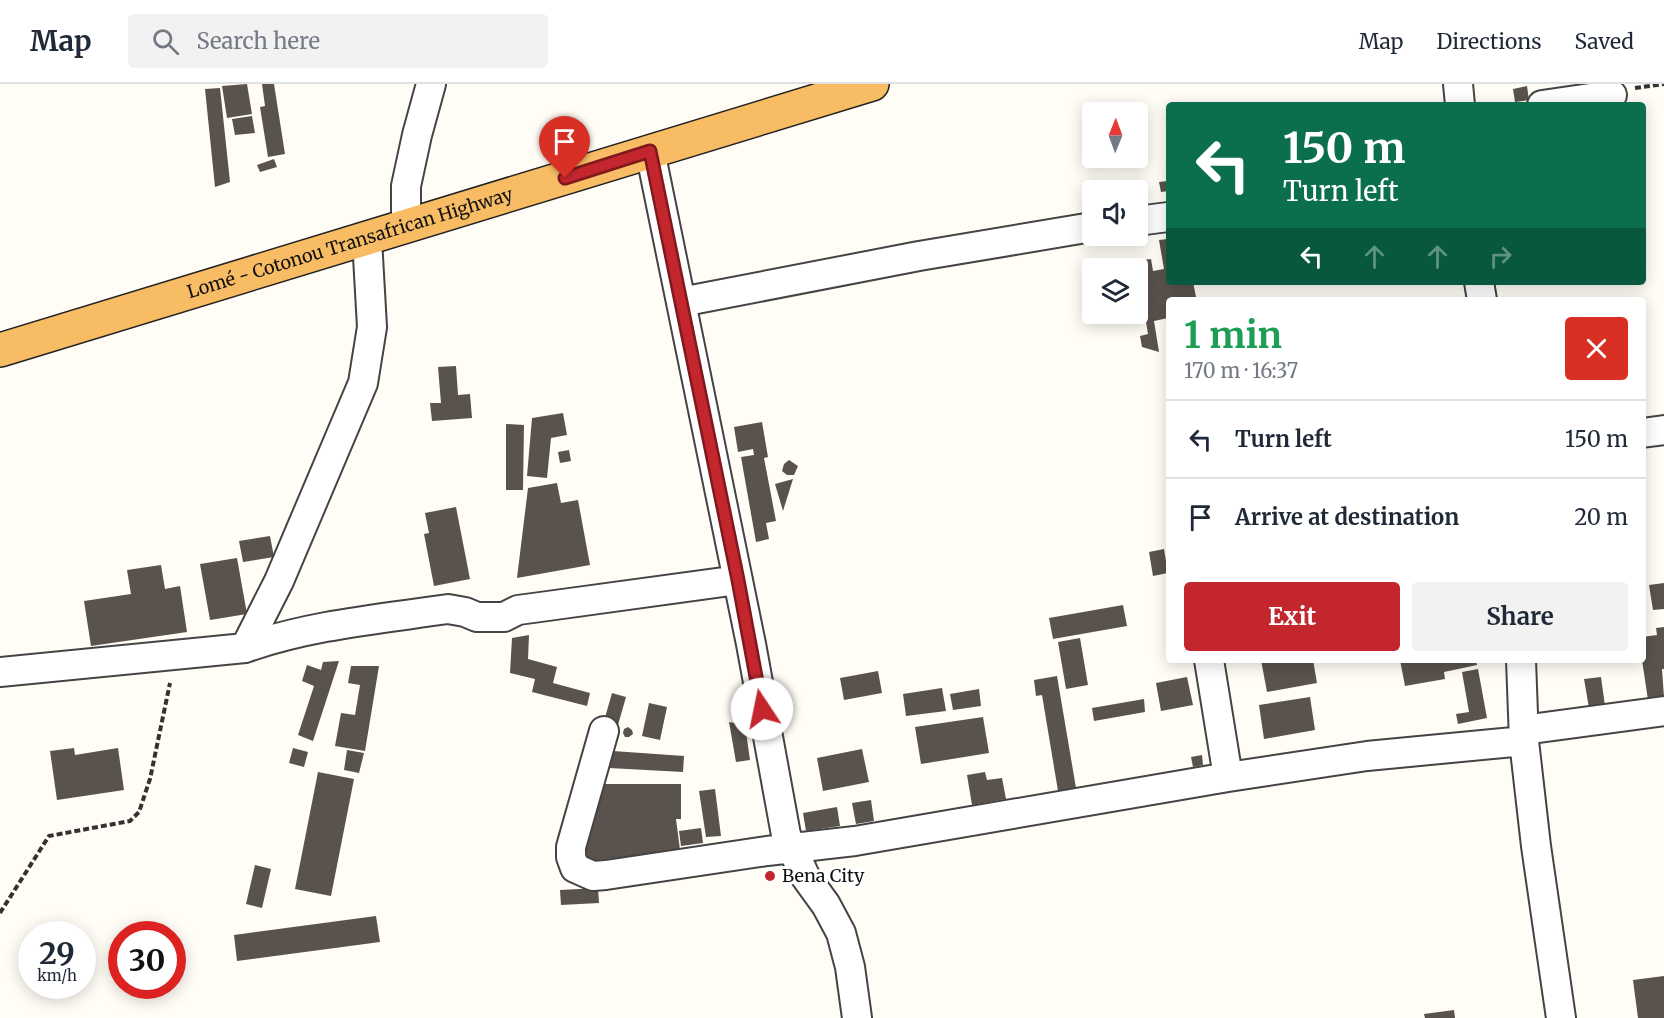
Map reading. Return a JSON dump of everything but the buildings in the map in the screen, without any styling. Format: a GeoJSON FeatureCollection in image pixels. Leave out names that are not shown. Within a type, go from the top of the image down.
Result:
{"type":"FeatureCollection","features":[{"type":"Feature","properties":{"kind":"highway","name":"Lomé - Cotonou Transafrican Highway"},"geometry":{"type":"LineString","coordinates":[[0,350],[872,84]]}},
{"type":"Feature","properties":{"kind":"street"},"geometry":{"type":"LineString","coordinates":[[406,227],[406,186],[431,84]]}},
{"type":"Feature","properties":{"kind":"street"},"geometry":{"type":"LineString","coordinates":[[1458,84],[1460,102]]}},
{"type":"Feature","properties":{"kind":"street"},"geometry":{"type":"LineString","coordinates":[[1563,102],[1612,95]]}},
{"type":"Feature","properties":{"kind":"street"},"geometry":{"type":"LineString","coordinates":[[650,151],[738,580],[786,835],[790,848],[805,876],[841,933],[850,967],[858,1018]]}},
{"type":"Feature","properties":{"kind":"street"},"geometry":{"type":"LineString","coordinates":[[1148,220],[1166,217]]}},
{"type":"Feature","properties":{"kind":"street"},"geometry":{"type":"LineString","coordinates":[[681,302],[919,256],[1082,229]]}},
{"type":"Feature","properties":{"kind":"street"},"geometry":{"type":"LineString","coordinates":[[245,648],[279,581],[363,383],[372,327],[367,239]]}},
{"type":"Feature","properties":{"kind":"street"},"geometry":{"type":"LineString","coordinates":[[1646,432],[1664,430]]}},
{"type":"Feature","properties":{"kind":"street"},"geometry":{"type":"LineString","coordinates":[[0,672],[245,648],[278,636],[308,629],[448,609],[477,617],[504,617],[525,609],[738,580]]}},
{"type":"Feature","properties":{"kind":"street"},"geometry":{"type":"LineString","coordinates":[[1209,663],[1227,777]]}},
{"type":"Feature","properties":{"kind":"street"},"geometry":{"type":"LineString","coordinates":[[1521,663],[1524,736],[1536,846],[1561,1018]]}},
{"type":"Feature","properties":{"kind":"street"},"geometry":{"type":"LineString","coordinates":[[604,731],[572,838],[571,857],[575,867],[593,876],[855,841],[1227,777],[1524,736],[1664,711]]}},
{"type":"Feature","properties":{"kind":"path"},"geometry":{"type":"LineString","coordinates":[[0,913],[49,836],[130,821],[139,812],[150,779],[177,655]]}},
{"type":"Feature","properties":{"kind":"place","name":"Bena City"},"geometry":{"type":"Point","coordinates":[770,876]}},
{"type":"Feature","properties":{"kind":"route"},"geometry":{"type":"LineString","coordinates":[[565,178],[650,151],[738,580],[762,709]]}}]}
